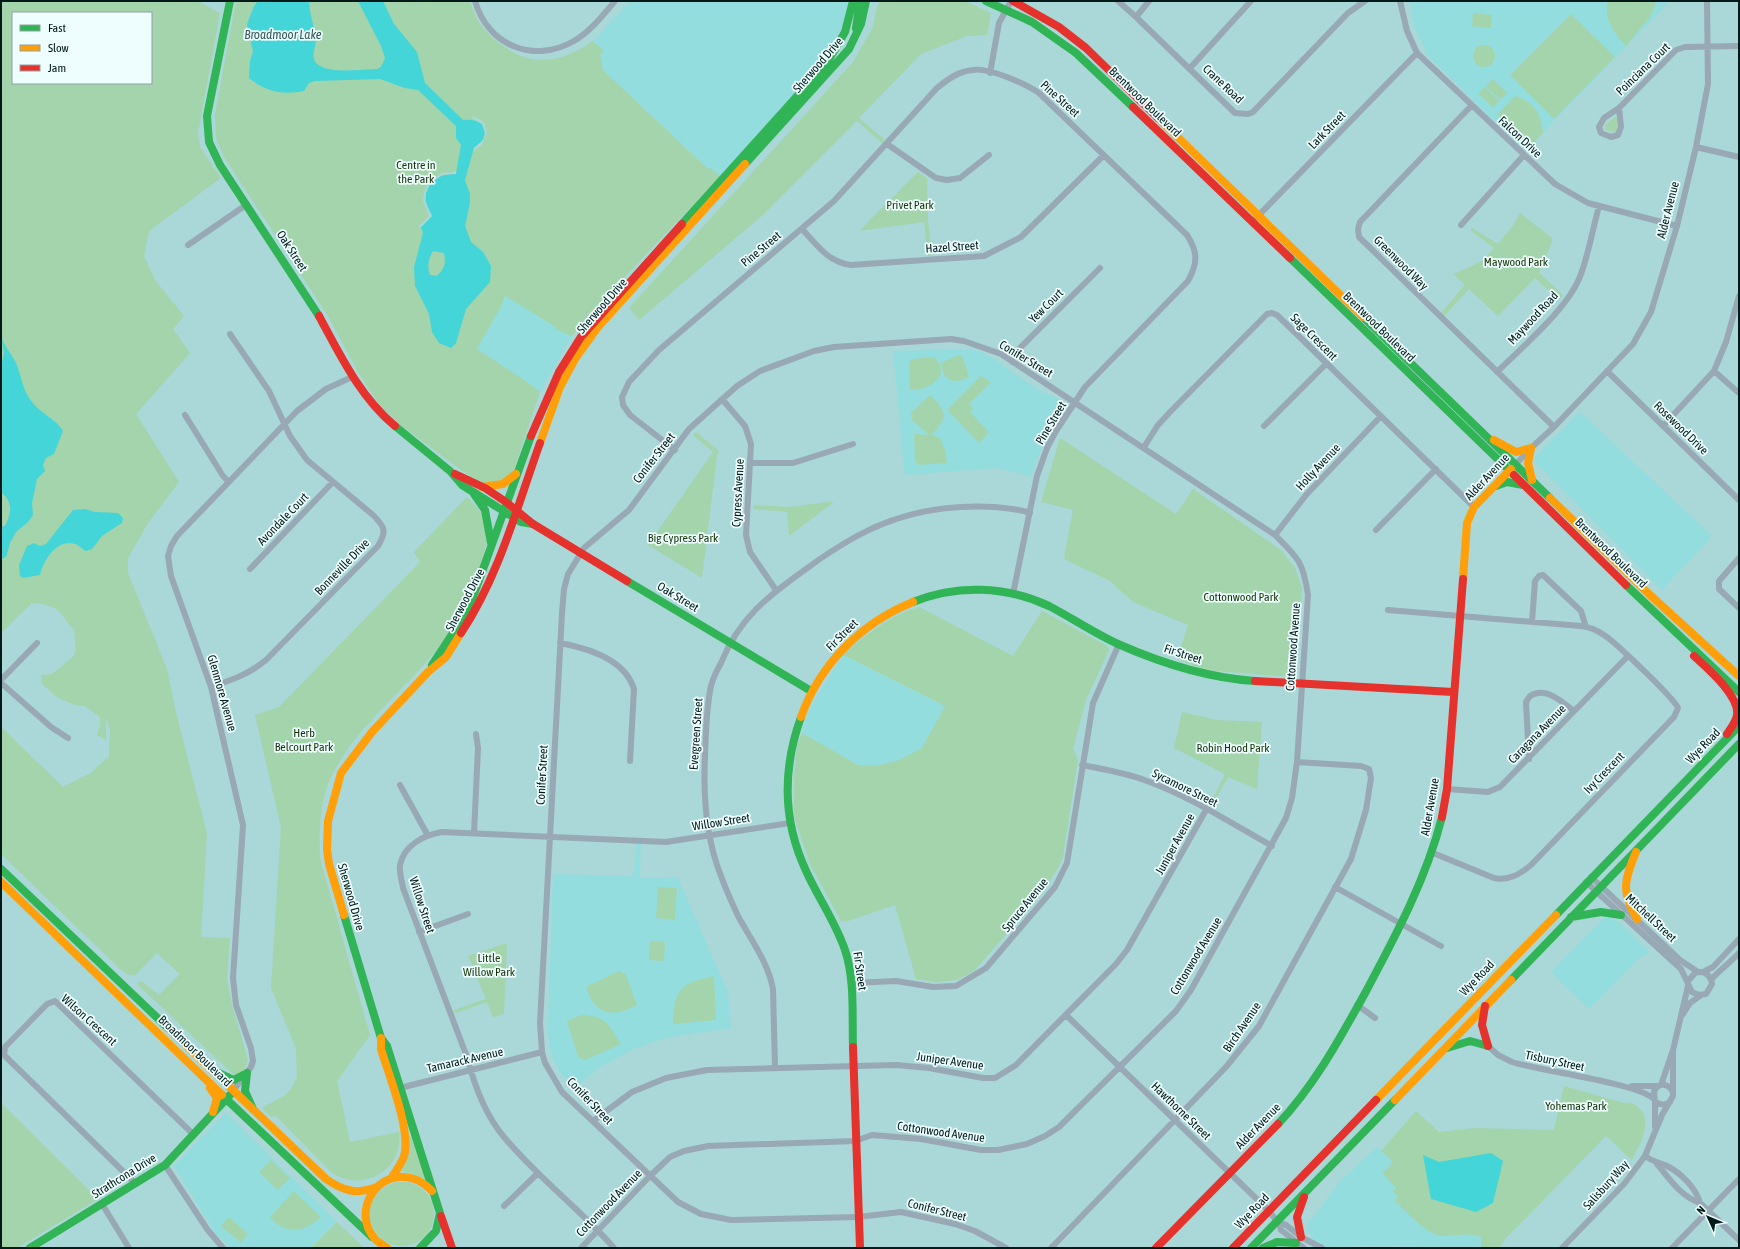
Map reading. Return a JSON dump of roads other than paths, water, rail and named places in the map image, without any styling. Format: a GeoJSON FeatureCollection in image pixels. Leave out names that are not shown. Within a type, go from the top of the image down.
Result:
{"type":"FeatureCollection","features":[{"type":"Feature","properties":{"kind":"main road","name":"Oak Street"},"geometry":{"type":"LineString","coordinates":[[230,1],[207,116],[208,137],[220,166],[315,308],[352,376],[383,416],[455,474],[462,484],[473,492],[505,507]]}},
{"type":"Feature","properties":{"kind":"main road","name":"Sherwood Drive"},"geometry":{"type":"LineString","coordinates":[[440,1213],[397,1089],[381,1049],[381,1038],[329,864],[327,849],[328,821],[336,787],[347,763],[372,732],[428,672],[446,656],[479,604],[493,573],[552,407],[568,372],[584,346],[622,300],[836,65],[855,39],[864,13],[866,1]]}},
{"type":"Feature","properties":{"kind":"main road"},"geometry":{"type":"LineString","coordinates":[[864,13],[871,1]]}},
{"type":"Feature","properties":{"kind":"main road","name":"Brentwood Boulevard"},"geometry":{"type":"LineString","coordinates":[[986,1],[1007,9],[1054,36],[1076,53],[1401,364],[1483,447],[1739,692]]}},
{"type":"Feature","properties":{"kind":"main road","name":"Brentwood Boulevard"},"geometry":{"type":"LineString","coordinates":[[1012,1],[1059,27],[1086,48],[1650,595],[1738,674]]}},
{"type":"Feature","properties":{"kind":"main road","name":"Sherwood Drive"},"geometry":{"type":"LineString","coordinates":[[428,672],[461,621],[473,597],[552,383],[577,340],[827,63],[845,32],[854,2]]}},
{"type":"Feature","properties":{"kind":"main road"},"geometry":{"type":"LineString","coordinates":[[854,2],[855,39]]}},
{"type":"Feature","properties":{"kind":"main road"},"geometry":{"type":"LineString","coordinates":[[1489,438],[1516,452],[1531,448],[1528,462],[1532,480]]}},
{"type":"Feature","properties":{"kind":"main road"},"geometry":{"type":"LineString","coordinates":[[1483,447],[1498,467],[1499,472],[1495,486]]}},
{"type":"Feature","properties":{"kind":"main road","name":"Alder Avenue"},"geometry":{"type":"LineString","coordinates":[[1156,1248],[1230,1173],[1305,1092],[1324,1063],[1357,1005],[1419,891],[1433,853],[1445,806],[1466,523],[1474,507],[1516,464]]}},
{"type":"Feature","properties":{"kind":"main road"},"geometry":{"type":"LineString","coordinates":[[482,487],[503,484],[509,481],[520,468]]}},
{"type":"Feature","properties":{"kind":"main road","name":"Oak Street"},"geometry":{"type":"LineString","coordinates":[[455,474],[482,487],[514,513],[811,691]]}},
{"type":"Feature","properties":{"kind":"main road"},"geometry":{"type":"LineString","coordinates":[[1495,486],[1508,482],[1524,486]]}},
{"type":"Feature","properties":{"kind":"main road"},"geometry":{"type":"LineString","coordinates":[[473,492],[485,510],[491,548]]}},
{"type":"Feature","properties":{"kind":"main road","name":"Fir Street"},"geometry":{"type":"LineString","coordinates":[[860,1248],[852,983],[845,947],[833,920],[799,860],[790,823],[787,781],[790,746],[799,719],[811,691],[825,670],[844,647],[870,624],[886,614],[924,598],[954,591],[991,591],[1028,598],[1053,608],[1119,644],[1176,666],[1222,678],[1301,684],[1453,692]]}},
{"type":"Feature","properties":{"kind":"main road"},"geometry":{"type":"LineString","coordinates":[[1660,618],[1725,688],[1735,702],[1737,710],[1736,718],[1724,741]]}},
{"type":"Feature","properties":{"kind":"main road","name":"Wye Road"},"geometry":{"type":"LineString","coordinates":[[1233,1248],[1739,726]]}},
{"type":"Feature","properties":{"kind":"main road","name":"Wye Road"},"geometry":{"type":"LineString","coordinates":[[1251,1248],[1278,1222],[1638,847],[1737,747]]}},
{"type":"Feature","properties":{"kind":"main road"},"geometry":{"type":"LineString","coordinates":[[1637,919],[1628,903],[1624,888],[1625,881],[1638,847]]}},
{"type":"Feature","properties":{"kind":"main road","name":"Broadmoor Boulevard"},"geometry":{"type":"LineString","coordinates":[[1,868],[254,1112],[326,1179],[338,1188],[361,1192],[374,1188]]}},
{"type":"Feature","properties":{"kind":"main road","name":"Broadmoor Boulevard"},"geometry":{"type":"LineString","coordinates":[[1,882],[357,1224],[384,1247]]}},
{"type":"Feature","properties":{"kind":"main road"},"geometry":{"type":"LineString","coordinates":[[1571,918],[1599,911],[1621,915]]}},
{"type":"Feature","properties":{"kind":"main road"},"geometry":{"type":"LineString","coordinates":[[1485,1006],[1482,1025],[1488,1046]]}},
{"type":"Feature","properties":{"kind":"main road"},"geometry":{"type":"LineString","coordinates":[[1443,1050],[1470,1041],[1488,1046]]}},
{"type":"Feature","properties":{"kind":"main road"},"geometry":{"type":"LineString","coordinates":[[183,1056],[192,1070],[214,1093],[217,1100],[213,1115]]}},
{"type":"Feature","properties":{"kind":"main road"},"geometry":{"type":"LineString","coordinates":[[204,1063],[234,1080],[247,1073]]}},
{"type":"Feature","properties":{"kind":"main road"},"geometry":{"type":"LineString","coordinates":[[247,1073],[245,1091],[254,1112]]}},
{"type":"Feature","properties":{"kind":"main road","name":"Sherwood Drive"},"geometry":{"type":"LineString","coordinates":[[392,1177],[402,1162],[406,1152],[405,1136],[397,1089]]}},
{"type":"Feature","properties":{"kind":"main road","name":"Strathcona Drive"},"geometry":{"type":"LineString","coordinates":[[34,1247],[165,1164],[213,1115],[233,1091]]}},
{"type":"Feature","properties":{"kind":"main road"},"geometry":{"type":"LineString","coordinates":[[213,1115],[225,1109],[231,1109],[244,1120],[254,1125]]}},
{"type":"Feature","properties":{"kind":"main road"},"geometry":{"type":"LineString","coordinates":[[372,1237],[366,1224],[365,1211],[368,1199],[374,1188],[392,1177],[411,1177],[421,1182],[433,1192]]}},
{"type":"Feature","properties":{"kind":"main road"},"geometry":{"type":"LineString","coordinates":[[1263,1248],[1278,1242],[1299,1240],[1297,1217],[1306,1192]]}},
{"type":"Feature","properties":{"kind":"main road"},"geometry":{"type":"LineString","coordinates":[[420,1248],[436,1231],[440,1213]]}},
{"type":"Feature","properties":{"kind":"main road"},"geometry":{"type":"LineString","coordinates":[[440,1213],[452,1248]]}},
{"type":"Feature","properties":{"kind":"street"},"geometry":{"type":"LineString","coordinates":[[474,1],[480,15],[500,39],[511,46],[522,50],[537,52],[561,48],[575,41],[585,34],[615,1]]}},
{"type":"Feature","properties":{"kind":"street"},"geometry":{"type":"LineString","coordinates":[[990,73],[999,23],[1012,1]]}},
{"type":"Feature","properties":{"kind":"street","name":"Crane Road"},"geometry":{"type":"LineString","coordinates":[[1118,1],[1190,68],[1235,113],[1248,114],[1253,112],[1348,13],[1365,1]]}},
{"type":"Feature","properties":{"kind":"street"},"geometry":{"type":"LineString","coordinates":[[1136,17],[1149,1]]}},
{"type":"Feature","properties":{"kind":"street"},"geometry":{"type":"LineString","coordinates":[[1190,68],[1251,1]]}},
{"type":"Feature","properties":{"kind":"street","name":"Falcon Drive"},"geometry":{"type":"LineString","coordinates":[[1400,1],[1407,31],[1417,53],[1471,106],[1555,184],[1575,197],[1599,206],[1677,226]]}},
{"type":"Feature","properties":{"kind":"street","name":"Alder Avenue"},"geometry":{"type":"LineString","coordinates":[[1516,464],[1554,427],[1633,344],[1651,312],[1677,226],[1696,147],[1708,84],[1707,1]]}},
{"type":"Feature","properties":{"kind":"street","name":"Poinciana Court"},"geometry":{"type":"LineString","coordinates":[[1619,108],[1621,127],[1618,135],[1611,137],[1601,133],[1599,127],[1604,118],[1619,108],[1676,50],[1685,47],[1739,46]]}},
{"type":"Feature","properties":{"kind":"street","name":"Lark Street"},"geometry":{"type":"LineString","coordinates":[[1252,222],[1417,53]]}},
{"type":"Feature","properties":{"kind":"street","name":"Pine Street"},"geometry":{"type":"LineString","coordinates":[[675,450],[626,410],[622,397],[629,382],[659,350],[834,201],[937,88],[952,77],[971,70],[981,69],[1016,80],[1039,93],[1186,235],[1195,251],[1196,262],[1188,281],[1085,387],[1076,403],[1056,431],[1047,448],[1037,476],[1013,594]]}},
{"type":"Feature","properties":{"kind":"street","name":"Greenwood Way"},"geometry":{"type":"LineString","coordinates":[[1471,106],[1360,222],[1358,229],[1359,237],[1554,427]]}},
{"type":"Feature","properties":{"kind":"street"},"geometry":{"type":"LineString","coordinates":[[887,144],[936,178],[947,180],[960,178],[989,155]]}},
{"type":"Feature","properties":{"kind":"street"},"geometry":{"type":"LineString","coordinates":[[1696,147],[1739,157]]}},
{"type":"Feature","properties":{"kind":"street","name":"Hazel Street"},"geometry":{"type":"LineString","coordinates":[[802,229],[824,254],[837,262],[844,264],[984,256],[1021,237],[1104,155]]}},
{"type":"Feature","properties":{"kind":"street"},"geometry":{"type":"LineString","coordinates":[[1461,225],[1524,155]]}},
{"type":"Feature","properties":{"kind":"street"},"geometry":{"type":"LineString","coordinates":[[188,245],[246,205]]}},
{"type":"Feature","properties":{"kind":"street","name":"Maywood Road"},"geometry":{"type":"LineString","coordinates":[[1497,372],[1562,306],[1571,292],[1581,275],[1599,206]]}},
{"type":"Feature","properties":{"kind":"street","name":"Yew Court"},"geometry":{"type":"LineString","coordinates":[[1012,362],[1012,355],[1100,268]]}},
{"type":"Feature","properties":{"kind":"street"},"geometry":{"type":"LineString","coordinates":[[1663,426],[1714,371],[1737,311],[1739,296]]}},
{"type":"Feature","properties":{"kind":"street","name":"Sage Crescent"},"geometry":{"type":"LineString","coordinates":[[1144,447],[1158,425],[1170,412],[1267,314],[1272,313],[1277,315],[1474,507]]}},
{"type":"Feature","properties":{"kind":"street","name":"Bonneville Drive"},"geometry":{"type":"LineString","coordinates":[[211,687],[240,677],[252,671],[266,660],[378,546],[383,537],[384,531],[382,523],[332,483],[307,460],[284,424],[268,391],[230,334]]}},
{"type":"Feature","properties":{"kind":"street","name":"Conifer Street"},"geometry":{"type":"LineString","coordinates":[[1006,1248],[975,1231],[956,1224],[901,1212],[858,1217],[721,1220],[688,1208],[678,1202],[562,1092],[545,1063],[542,1052],[540,1009],[564,589],[568,574],[581,553],[629,510],[689,430],[722,398],[760,371],[798,356],[834,347],[951,339],[1001,354],[1076,403]]}},
{"type":"Feature","properties":{"kind":"street"},"geometry":{"type":"LineString","coordinates":[[1264,426],[1326,364]]}},
{"type":"Feature","properties":{"kind":"street","name":"Rosewood Drive"},"geometry":{"type":"LineString","coordinates":[[1607,371],[1739,500]]}},
{"type":"Feature","properties":{"kind":"street"},"geometry":{"type":"LineString","coordinates":[[1714,371],[1739,393]]}},
{"type":"Feature","properties":{"kind":"street","name":"Glenmore Avenue"},"geometry":{"type":"LineString","coordinates":[[233,1091],[247,1073],[253,1061],[252,1048],[236,1005],[233,978],[243,825],[211,687],[171,576],[168,556],[176,536],[284,424],[319,394],[352,376]]}},
{"type":"Feature","properties":{"kind":"street","name":"Cypress Avenue"},"geometry":{"type":"LineString","coordinates":[[722,398],[745,426],[751,444],[746,535],[750,552],[776,590]]}},
{"type":"Feature","properties":{"kind":"street","name":"Cottonwood Avenue"},"geometry":{"type":"LineString","coordinates":[[581,1248],[650,1176],[670,1158],[696,1148],[856,1141],[872,1135],[921,1139],[981,1150],[998,1150],[1027,1144],[1045,1136],[1059,1127],[1176,1011],[1191,990],[1272,846],[1289,808],[1294,788],[1297,762],[1308,595],[1305,572],[1297,557],[1275,535],[1076,403]]}},
{"type":"Feature","properties":{"kind":"street"},"geometry":{"type":"LineString","coordinates":[[185,415],[223,476],[229,482]]}},
{"type":"Feature","properties":{"kind":"street","name":"Holly Avenue"},"geometry":{"type":"LineString","coordinates":[[1275,535],[1306,495],[1381,416]]}},
{"type":"Feature","properties":{"kind":"street"},"geometry":{"type":"LineString","coordinates":[[751,463],[793,463],[853,444]]}},
{"type":"Feature","properties":{"kind":"street"},"geometry":{"type":"LineString","coordinates":[[1376,530],[1436,469]]}},
{"type":"Feature","properties":{"kind":"street","name":"Avondale Court"},"geometry":{"type":"LineString","coordinates":[[250,569],[332,483]]}},
{"type":"Feature","properties":{"kind":"street","name":"Evergreen Street"},"geometry":{"type":"LineString","coordinates":[[775,1067],[773,989],[771,977],[761,954],[738,915],[720,875],[709,835],[704,793],[708,703],[712,684],[731,642],[745,621],[776,590],[842,544],[893,519],[926,512],[970,506],[1010,508],[1030,513]]}},
{"type":"Feature","properties":{"kind":"street"},"geometry":{"type":"LineString","coordinates":[[1739,558],[1719,581],[1718,589],[1739,608]]}},
{"type":"Feature","properties":{"kind":"street"},"geometry":{"type":"LineString","coordinates":[[1532,622],[1535,581],[1539,576],[1543,575],[1581,611],[1586,627]]}},
{"type":"Feature","properties":{"kind":"street","name":"Ivy Crescent"},"geometry":{"type":"LineString","coordinates":[[1388,610],[1586,627],[1605,635],[1628,656],[1674,702],[1678,708],[1676,714],[1531,865],[1517,875],[1499,879],[1433,853]]}},
{"type":"Feature","properties":{"kind":"street"},"geometry":{"type":"LineString","coordinates":[[37,643],[1,682],[51,727],[68,738]]}},
{"type":"Feature","properties":{"kind":"street"},"geometry":{"type":"LineString","coordinates":[[560,643],[586,648],[625,673],[631,680],[634,689],[630,761]]}},
{"type":"Feature","properties":{"kind":"street","name":"Spruce Avenue"},"geometry":{"type":"LineString","coordinates":[[852,983],[896,981],[933,987],[956,986],[986,968],[1055,888],[1068,863],[1082,765],[1093,703],[1119,644]]}},
{"type":"Feature","properties":{"kind":"street","name":"Caragana Avenue"},"geometry":{"type":"LineString","coordinates":[[1447,789],[1492,791],[1504,784],[1628,656]]}},
{"type":"Feature","properties":{"kind":"street"},"geometry":{"type":"LineString","coordinates":[[1529,758],[1526,702],[1530,696],[1536,693],[1550,694],[1574,711]]}},
{"type":"Feature","properties":{"kind":"street"},"geometry":{"type":"LineString","coordinates":[[474,832],[478,748],[476,734]]}},
{"type":"Feature","properties":{"kind":"street","name":"Birch Avenue"},"geometry":{"type":"LineString","coordinates":[[1051,1248],[1226,1067],[1250,1038],[1351,859],[1364,819],[1371,778],[1369,769],[1361,766],[1297,762]]}},
{"type":"Feature","properties":{"kind":"street","name":"Sycamore Street"},"geometry":{"type":"LineString","coordinates":[[1082,765],[1146,780],[1182,796],[1272,846]]}},
{"type":"Feature","properties":{"kind":"street"},"geometry":{"type":"LineString","coordinates":[[400,785],[427,834]]}},
{"type":"Feature","properties":{"kind":"street","name":"Juniper Avenue"},"geometry":{"type":"LineString","coordinates":[[594,1121],[632,1092],[672,1076],[707,1070],[775,1067],[896,1065],[922,1067],[983,1078],[995,1078],[1016,1066],[1127,950],[1206,810]]}},
{"type":"Feature","properties":{"kind":"street","name":"Willow Street"},"geometry":{"type":"LineString","coordinates":[[614,1248],[598,1230],[538,1173],[503,1136],[490,1116],[471,1071],[403,888],[400,866],[405,854],[412,845],[427,834],[442,832],[474,832],[666,842],[790,823]]}},
{"type":"Feature","properties":{"kind":"street","name":"Mitchell Street"},"geometry":{"type":"LineString","coordinates":[[1589,880],[1621,915],[1681,969],[1688,984]]}},
{"type":"Feature","properties":{"kind":"street"},"geometry":{"type":"LineString","coordinates":[[1335,887],[1441,946]]}},
{"type":"Feature","properties":{"kind":"street","name":"Mitchell Street"},"geometry":{"type":"LineString","coordinates":[[1598,889],[1637,919],[1680,960],[1700,972]]}},
{"type":"Feature","properties":{"kind":"street"},"geometry":{"type":"LineString","coordinates":[[419,932],[468,914]]}},
{"type":"Feature","properties":{"kind":"street"},"geometry":{"type":"LineString","coordinates":[[1673,1050],[1673,1093],[1670,1102],[1664,1105],[1654,1100],[1654,1091],[1659,1085],[1673,1050],[1688,984],[1692,975],[1713,967],[1739,939]]}},
{"type":"Feature","properties":{"kind":"street"},"geometry":{"type":"LineString","coordinates":[[1682,1015],[1690,1003],[1709,991],[1711,980],[1739,953]]}},
{"type":"Feature","properties":{"kind":"street"},"geometry":{"type":"LineString","coordinates":[[1700,972],[1711,980]]}},
{"type":"Feature","properties":{"kind":"street"},"geometry":{"type":"LineString","coordinates":[[1688,984],[1692,992],[1701,995]]}},
{"type":"Feature","properties":{"kind":"street","name":"Wilson Crescent"},"geometry":{"type":"LineString","coordinates":[[135,1183],[4,1055],[5,1047],[47,1004],[55,1001],[194,1134]]}},
{"type":"Feature","properties":{"kind":"street"},"geometry":{"type":"LineString","coordinates":[[1357,1005],[1375,1018]]}},
{"type":"Feature","properties":{"kind":"street","name":"Hawthorne Street"},"geometry":{"type":"LineString","coordinates":[[1066,1015],[1269,1211],[1278,1222]]}},
{"type":"Feature","properties":{"kind":"street","name":"Tisbury Street"},"geometry":{"type":"LineString","coordinates":[[1488,1046],[1505,1059],[1518,1064],[1622,1086],[1645,1093],[1654,1100]]}},
{"type":"Feature","properties":{"kind":"street","name":"Tamarack Avenue"},"geometry":{"type":"LineString","coordinates":[[397,1089],[542,1052]]}},
{"type":"Feature","properties":{"kind":"street"},"geometry":{"type":"LineString","coordinates":[[1659,1085],[1667,1085],[1673,1093]]}},
{"type":"Feature","properties":{"kind":"street","name":"Tisbury Street"},"geometry":{"type":"LineString","coordinates":[[1622,1086],[1659,1085]]}},
{"type":"Feature","properties":{"kind":"street","name":"Salisbury Way"},"geometry":{"type":"LineString","coordinates":[[1654,1100],[1655,1130]]}},
{"type":"Feature","properties":{"kind":"street","name":"Salisbury Way"},"geometry":{"type":"LineString","coordinates":[[1562,1248],[1624,1184],[1645,1156],[1663,1111],[1670,1102]]}},
{"type":"Feature","properties":{"kind":"street"},"geometry":{"type":"LineString","coordinates":[[1645,1156],[1657,1164],[1680,1191],[1700,1203],[1739,1240]]}},
{"type":"Feature","properties":{"kind":"street"},"geometry":{"type":"LineString","coordinates":[[165,1164],[207,1229],[223,1248]]}},
{"type":"Feature","properties":{"kind":"street"},"geometry":{"type":"LineString","coordinates":[[1657,1164],[1665,1165],[1680,1176],[1695,1192],[1700,1203]]}},
{"type":"Feature","properties":{"kind":"street"},"geometry":{"type":"LineString","coordinates":[[504,1206],[538,1173]]}},
{"type":"Feature","properties":{"kind":"street"},"geometry":{"type":"LineString","coordinates":[[1672,1248],[1739,1179]]}},
{"type":"Feature","properties":{"kind":"street"},"geometry":{"type":"LineString","coordinates":[[102,1204],[129,1248]]}},
{"type":"Feature","properties":{"kind":"street"},"geometry":{"type":"LineString","coordinates":[[1278,1222],[1281,1230],[1299,1240],[1322,1248]]}},
{"type":"Feature","properties":{"kind":"street"},"geometry":{"type":"LineString","coordinates":[[1299,1240],[1304,1248]]}},
{"type":"Feature","properties":{"kind":"water","name":"Broadmoor Lake"},"geometry":{"type":"Polygon","coordinates":[[[258,1],[309,1],[316,37],[314,59],[324,68],[332,70],[352,70],[377,69],[381,67],[385,58],[381,46],[358,1],[383,1],[394,24],[417,52],[425,83],[463,120],[478,122],[485,129],[486,134],[484,139],[474,148],[465,180],[470,194],[470,203],[465,226],[471,242],[483,252],[491,266],[490,282],[466,309],[456,343],[451,348],[439,343],[432,332],[429,314],[415,286],[414,267],[423,233],[421,227],[432,216],[426,200],[426,193],[429,186],[439,177],[456,174],[461,145],[456,138],[456,126],[418,90],[405,88],[380,79],[315,81],[309,83],[304,91],[288,93],[268,89],[256,83],[249,78],[250,61],[253,51],[247,24],[254,6],[258,1]],[[433,251],[428,263],[430,275],[437,276],[442,271],[445,263],[444,253],[433,251]]]}},
{"type":"Feature","properties":{"kind":"water"},"geometry":{"type":"Polygon","coordinates":[[[1,336],[16,363],[24,388],[29,397],[40,410],[63,431],[54,454],[46,458],[43,465],[45,471],[37,479],[32,503],[33,515],[28,522],[16,532],[10,543],[6,557],[1,559],[1,527],[5,526],[9,517],[10,508],[8,500],[1,492],[1,366],[4,353],[1,336]]]}},
{"type":"Feature","properties":{"kind":"water"},"geometry":{"type":"Polygon","coordinates":[[[85,509],[95,512],[118,513],[123,518],[122,523],[102,536],[92,549],[86,551],[75,544],[62,544],[57,547],[48,557],[44,563],[40,575],[23,578],[20,576],[19,565],[27,546],[34,543],[40,546],[46,544],[73,510],[85,509]]]}},
{"type":"Feature","properties":{"kind":"water"},"geometry":{"type":"Polygon","coordinates":[[[1491,1153],[1503,1161],[1493,1203],[1476,1212],[1431,1199],[1423,1155],[1439,1162],[1491,1153]]]}},
{"type":"Feature","properties":{"kind":"park label","name":"Centre in the Park"},"geometry":{"type":"Point","coordinates":[416,172]}},
{"type":"Feature","properties":{"kind":"park label","name":"Privet Park"},"geometry":{"type":"Point","coordinates":[910,205]}},
{"type":"Feature","properties":{"kind":"park label","name":"Maywood Park"},"geometry":{"type":"Point","coordinates":[1516,262]}},
{"type":"Feature","properties":{"kind":"park label","name":"Big Cypress Park"},"geometry":{"type":"Point","coordinates":[683,538]}},
{"type":"Feature","properties":{"kind":"park label","name":"Cottonwood Park"},"geometry":{"type":"Point","coordinates":[1241,597]}},
{"type":"Feature","properties":{"kind":"park label","name":"Herb Belcourt Park"},"geometry":{"type":"Point","coordinates":[304,740]}},
{"type":"Feature","properties":{"kind":"park label","name":"Robin Hood Park"},"geometry":{"type":"Point","coordinates":[1233,748]}},
{"type":"Feature","properties":{"kind":"park label","name":"Little Willow Park"},"geometry":{"type":"Point","coordinates":[489,965]}},
{"type":"Feature","properties":{"kind":"park label","name":"Yohemas Park"},"geometry":{"type":"Point","coordinates":[1576,1106]}}]}
